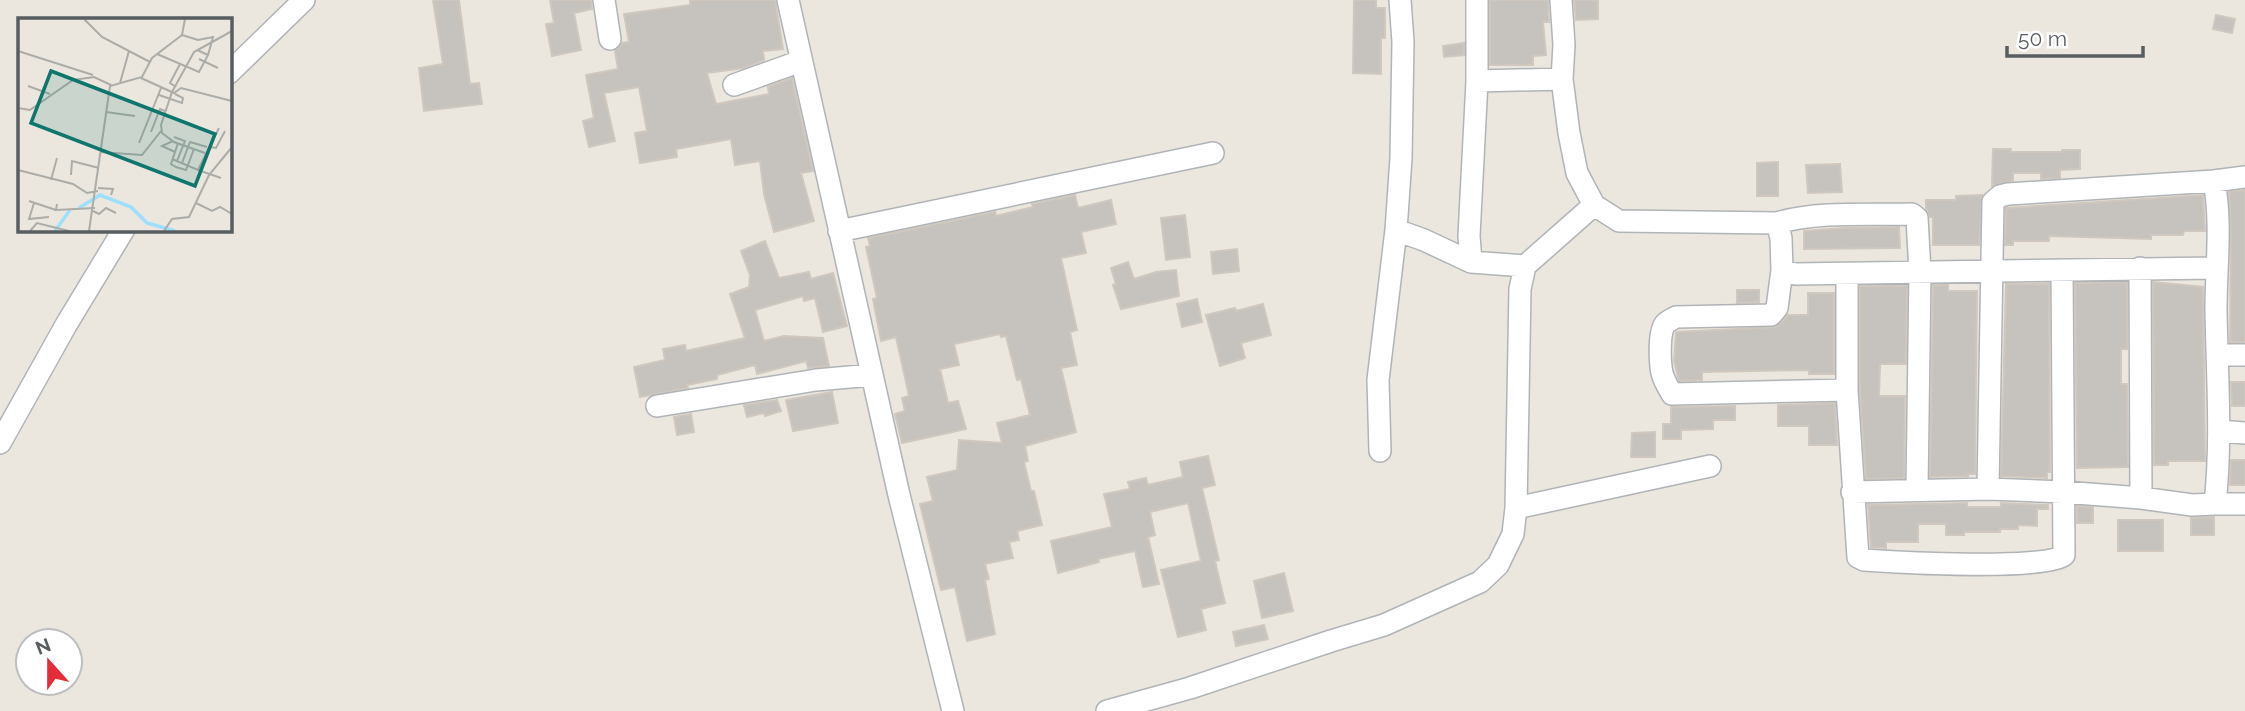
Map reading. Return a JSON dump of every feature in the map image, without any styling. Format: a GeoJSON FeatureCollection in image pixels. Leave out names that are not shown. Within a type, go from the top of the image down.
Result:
{"type":"FeatureCollection","features":[{"type":"Feature","properties":{"kind":"street"},"geometry":{"type":"LineString","coordinates":[[231,72],[304,0]]}},
{"type":"Feature","properties":{"kind":"street"},"geometry":{"type":"LineString","coordinates":[[604,0],[610,38]]}},
{"type":"Feature","properties":{"kind":"street"},"geometry":{"type":"LineString","coordinates":[[1380,451],[1378,380],[1396,230],[1401,158],[1403,43],[1400,0]]}},
{"type":"Feature","properties":{"kind":"street"},"geometry":{"type":"LineString","coordinates":[[1471,262],[1469,236],[1477,81],[1477,0]]}},
{"type":"Feature","properties":{"kind":"street"},"geometry":{"type":"LineString","coordinates":[[1561,0],[1564,45],[1562,79],[1577,173],[1594,205],[1619,221],[1777,223],[1814,217],[1915,215],[1920,272],[1917,489]]}},
{"type":"Feature","properties":{"kind":"street"},"geometry":{"type":"LineString","coordinates":[[795,1],[801,61],[899,495],[953,711]]}},
{"type":"Feature","properties":{"kind":"street"},"geometry":{"type":"LineString","coordinates":[[734,85],[801,61]]}},
{"type":"Feature","properties":{"kind":"street"},"geometry":{"type":"LineString","coordinates":[[1477,81],[1562,79]]}},
{"type":"Feature","properties":{"kind":"street"},"geometry":{"type":"LineString","coordinates":[[839,231],[1213,153]]}},
{"type":"Feature","properties":{"kind":"street"},"geometry":{"type":"LineString","coordinates":[[1988,489],[1993,202],[2000,196],[2245,177]]}},
{"type":"Feature","properties":{"kind":"street"},"geometry":{"type":"LineString","coordinates":[[2214,181],[2219,206],[2216,268],[2219,431],[2215,505]]}},
{"type":"Feature","properties":{"kind":"street"},"geometry":{"type":"LineString","coordinates":[[1107,711],[1190,688],[1384,625],[1479,582],[1498,565],[1513,534],[1516,508],[1520,289],[1525,266],[1594,205]]}},
{"type":"Feature","properties":{"kind":"street"},"geometry":{"type":"LineString","coordinates":[[1777,223],[1781,238],[1782,270],[1777,309],[1771,315],[1676,317],[1665,323],[1662,330],[1661,372],[1672,394],[1847,390]]}},
{"type":"Feature","properties":{"kind":"street"},"geometry":{"type":"LineString","coordinates":[[1396,230],[1471,262],[1525,266]]}},
{"type":"Feature","properties":{"kind":"street"},"geometry":{"type":"LineString","coordinates":[[0,443],[123,231]]}},
{"type":"Feature","properties":{"kind":"street"},"geometry":{"type":"LineString","coordinates":[[2140,268],[2141,498]]}},
{"type":"Feature","properties":{"kind":"street"},"geometry":{"type":"LineString","coordinates":[[1782,270],[1795,274],[1847,274],[2216,268]]}},
{"type":"Feature","properties":{"kind":"street"},"geometry":{"type":"LineString","coordinates":[[1847,274],[1847,390],[1857,554],[1860,559],[1936,565],[2040,562],[2059,559],[2064,555],[2062,270]]}},
{"type":"Feature","properties":{"kind":"street"},"geometry":{"type":"LineString","coordinates":[[2218,355],[2245,355]]}},
{"type":"Feature","properties":{"kind":"street"},"geometry":{"type":"LineString","coordinates":[[657,406],[816,380],[872,375]]}},
{"type":"Feature","properties":{"kind":"street"},"geometry":{"type":"LineString","coordinates":[[2219,431],[2245,433]]}},
{"type":"Feature","properties":{"kind":"street"},"geometry":{"type":"LineString","coordinates":[[1516,508],[1710,466]]}},
{"type":"Feature","properties":{"kind":"street"},"geometry":{"type":"LineString","coordinates":[[1852,492],[1988,489],[2141,498],[2192,505],[2245,504]]}},
{"type":"Feature","properties":{"kind":"building"},"geometry":{"type":"Polygon","coordinates":[[[433,0],[459,0],[470,84],[479,83],[482,104],[424,111],[419,68],[443,64],[433,0]]]}},
{"type":"Feature","properties":{"kind":"building"},"geometry":{"type":"Polygon","coordinates":[[[550,0],[591,0],[592,9],[574,13],[581,50],[552,56],[546,24],[554,23],[550,0]]]}},
{"type":"Feature","properties":{"kind":"building"},"geometry":{"type":"Polygon","coordinates":[[[690,0],[775,0],[783,49],[763,51],[764,60],[744,68],[707,73],[716,104],[769,94],[768,87],[792,78],[813,171],[801,173],[814,221],[774,232],[764,194],[760,161],[735,165],[731,139],[676,149],[677,157],[640,163],[635,133],[647,131],[639,87],[604,93],[615,141],[589,147],[583,121],[594,118],[586,75],[618,69],[615,51],[622,43],[629,42],[624,14],[690,5],[690,0]]]}},
{"type":"Feature","properties":{"kind":"building"},"geometry":{"type":"Polygon","coordinates":[[[1354,0],[1376,0],[1376,8],[1385,8],[1385,38],[1381,38],[1381,74],[1353,73],[1354,0]]]}},
{"type":"Feature","properties":{"kind":"building"},"geometry":{"type":"Polygon","coordinates":[[[1490,0],[1548,0],[1549,22],[1543,22],[1546,55],[1533,56],[1533,65],[1490,65],[1490,0]]]}},
{"type":"Feature","properties":{"kind":"building"},"geometry":{"type":"Polygon","coordinates":[[[1574,0],[1598,0],[1598,19],[1576,20],[1574,0]]]}},
{"type":"Feature","properties":{"kind":"building"},"geometry":{"type":"Polygon","coordinates":[[[2216,15],[2235,19],[2232,33],[2213,29],[2216,15]]]}},
{"type":"Feature","properties":{"kind":"building"},"geometry":{"type":"Polygon","coordinates":[[[1464,43],[1464,55],[1444,57],[1443,46],[1464,43]]]}},
{"type":"Feature","properties":{"kind":"building"},"geometry":{"type":"Polygon","coordinates":[[[1993,149],[2011,149],[2011,152],[2080,150],[2080,169],[2060,170],[2060,178],[2041,179],[2041,173],[2013,173],[2013,181],[1992,186],[1993,149]]]}},
{"type":"Feature","properties":{"kind":"building"},"geometry":{"type":"Polygon","coordinates":[[[1778,162],[1778,196],[1757,196],[1757,163],[1778,162]]]}},
{"type":"Feature","properties":{"kind":"building"},"geometry":{"type":"Polygon","coordinates":[[[1840,164],[1842,192],[1808,193],[1806,165],[1840,164]]]}},
{"type":"Feature","properties":{"kind":"building"},"geometry":{"type":"Polygon","coordinates":[[[2245,190],[2245,342],[2230,342],[2229,192],[2245,190]]]}},
{"type":"Feature","properties":{"kind":"building"},"geometry":{"type":"Polygon","coordinates":[[[1075,195],[1078,208],[1111,200],[1116,224],[1081,232],[1086,253],[1061,258],[1077,330],[1070,332],[1077,365],[1061,368],[1076,432],[1025,446],[1028,461],[1024,462],[1042,525],[1017,531],[1019,540],[1009,542],[1013,558],[985,564],[989,579],[985,580],[995,634],[967,641],[955,587],[941,590],[920,504],[933,501],[927,477],[957,470],[959,440],[1002,443],[997,423],[1030,415],[1021,379],[1017,380],[1006,336],[1001,337],[1000,334],[954,344],[959,365],[940,369],[948,403],[958,401],[966,429],[902,443],[895,414],[905,411],[902,398],[909,396],[896,337],[881,341],[873,299],[877,298],[866,247],[870,246],[868,238],[995,212],[996,216],[1033,207],[1032,204],[1075,195]]]}},
{"type":"Feature","properties":{"kind":"building"},"geometry":{"type":"Polygon","coordinates":[[[1982,195],[1979,245],[1933,245],[1933,217],[1930,217],[1926,209],[1926,200],[1956,200],[1956,196],[1982,195]]]}},
{"type":"Feature","properties":{"kind":"building"},"geometry":{"type":"Polygon","coordinates":[[[2203,195],[2205,231],[2184,231],[2183,235],[2151,235],[2151,239],[2049,236],[2049,241],[2013,241],[2013,245],[2005,245],[2006,208],[2203,195]]]}},
{"type":"Feature","properties":{"kind":"building"},"geometry":{"type":"Polygon","coordinates":[[[1185,215],[1190,257],[1166,260],[1161,218],[1185,215]]]}},
{"type":"Feature","properties":{"kind":"building"},"geometry":{"type":"Polygon","coordinates":[[[1899,227],[1900,248],[1804,249],[1804,231],[1899,227]]]}},
{"type":"Feature","properties":{"kind":"building"},"geometry":{"type":"Polygon","coordinates":[[[765,241],[779,278],[809,272],[811,279],[833,273],[847,326],[823,332],[815,298],[804,301],[803,296],[755,310],[764,341],[784,336],[823,338],[829,366],[808,368],[806,361],[757,374],[755,365],[717,375],[717,379],[687,385],[688,388],[640,397],[634,367],[665,360],[663,349],[685,345],[686,351],[745,338],[730,294],[749,287],[750,275],[741,251],[765,241]]]}},
{"type":"Feature","properties":{"kind":"building"},"geometry":{"type":"Polygon","coordinates":[[[1237,249],[1239,271],[1213,274],[1211,252],[1237,249]]]}},
{"type":"Feature","properties":{"kind":"building"},"geometry":{"type":"Polygon","coordinates":[[[1128,262],[1134,279],[1156,272],[1176,270],[1179,296],[1121,309],[1111,268],[1128,262]]]}},
{"type":"Feature","properties":{"kind":"building"},"geometry":{"type":"Polygon","coordinates":[[[2127,282],[2127,349],[2121,349],[2121,384],[2127,384],[2128,467],[2077,468],[2075,283],[2127,282]]]}},
{"type":"Feature","properties":{"kind":"building"},"geometry":{"type":"Polygon","coordinates":[[[2153,282],[2203,287],[2205,461],[2168,461],[2168,465],[2154,465],[2153,282]]]}},
{"type":"Feature","properties":{"kind":"building"},"geometry":{"type":"Polygon","coordinates":[[[2006,284],[2049,284],[2050,472],[2047,472],[2047,478],[2001,476],[2006,284]]]}},
{"type":"Feature","properties":{"kind":"building"},"geometry":{"type":"Polygon","coordinates":[[[1933,285],[1948,285],[1948,291],[1977,291],[1975,474],[1968,476],[1930,477],[1933,285]]]}},
{"type":"Feature","properties":{"kind":"building"},"geometry":{"type":"Polygon","coordinates":[[[1860,286],[1907,286],[1906,364],[1880,364],[1879,396],[1905,396],[1904,478],[1866,479],[1860,390],[1860,286]]]}},
{"type":"Feature","properties":{"kind":"building"},"geometry":{"type":"Polygon","coordinates":[[[1737,290],[1759,290],[1759,302],[1737,303],[1737,290]]]}},
{"type":"Feature","properties":{"kind":"building"},"geometry":{"type":"Polygon","coordinates":[[[1808,293],[1834,293],[1834,374],[1809,374],[1809,370],[1702,372],[1702,380],[1679,381],[1674,361],[1676,332],[1776,327],[1788,315],[1808,315],[1808,293]]]}},
{"type":"Feature","properties":{"kind":"building"},"geometry":{"type":"Polygon","coordinates":[[[1197,299],[1202,322],[1182,327],[1177,304],[1197,299]]]}},
{"type":"Feature","properties":{"kind":"building"},"geometry":{"type":"Polygon","coordinates":[[[1263,304],[1271,335],[1241,343],[1245,358],[1220,366],[1206,315],[1263,304]]]}},
{"type":"Feature","properties":{"kind":"building"},"geometry":{"type":"Polygon","coordinates":[[[2231,382],[2245,382],[2245,406],[2232,406],[2231,382]]]}},
{"type":"Feature","properties":{"kind":"building"},"geometry":{"type":"Polygon","coordinates":[[[832,392],[838,423],[793,431],[786,400],[832,392]]]}},
{"type":"Feature","properties":{"kind":"building"},"geometry":{"type":"Polygon","coordinates":[[[777,400],[781,411],[765,416],[764,413],[747,417],[744,405],[777,400]]]}},
{"type":"Feature","properties":{"kind":"building"},"geometry":{"type":"Polygon","coordinates":[[[1835,403],[1837,445],[1809,445],[1809,426],[1778,426],[1778,405],[1835,403]]]}},
{"type":"Feature","properties":{"kind":"building"},"geometry":{"type":"Polygon","coordinates":[[[1735,406],[1735,420],[1713,420],[1713,429],[1681,430],[1681,439],[1663,439],[1663,424],[1671,424],[1671,407],[1735,406]]]}},
{"type":"Feature","properties":{"kind":"building"},"geometry":{"type":"Polygon","coordinates":[[[691,414],[694,432],[677,435],[674,417],[691,414]]]}},
{"type":"Feature","properties":{"kind":"building"},"geometry":{"type":"Polygon","coordinates":[[[1655,432],[1655,457],[1631,457],[1632,433],[1655,432]]]}},
{"type":"Feature","properties":{"kind":"building"},"geometry":{"type":"Polygon","coordinates":[[[1208,456],[1215,485],[1202,488],[1219,560],[1215,561],[1225,603],[1201,609],[1206,630],[1178,637],[1161,570],[1201,561],[1188,503],[1150,512],[1155,535],[1148,537],[1159,584],[1143,587],[1135,551],[1098,559],[1099,562],[1058,573],[1051,541],[1112,527],[1104,494],[1130,489],[1128,482],[1146,478],[1148,485],[1183,477],[1180,462],[1208,456]]]}},
{"type":"Feature","properties":{"kind":"building"},"geometry":{"type":"Polygon","coordinates":[[[2231,460],[2245,460],[2245,485],[2230,485],[2231,460]]]}},
{"type":"Feature","properties":{"kind":"building"},"geometry":{"type":"Polygon","coordinates":[[[1967,503],[1967,507],[2001,507],[2001,503],[2048,505],[2048,509],[2037,509],[2037,526],[2018,525],[2018,529],[2000,529],[2000,532],[1946,535],[1946,524],[1918,524],[1918,542],[1886,542],[1886,548],[1871,547],[1868,505],[1967,503]]]}},
{"type":"Feature","properties":{"kind":"building"},"geometry":{"type":"Polygon","coordinates":[[[2077,506],[2093,507],[2093,523],[2077,523],[2077,506]]]}},
{"type":"Feature","properties":{"kind":"building"},"geometry":{"type":"Polygon","coordinates":[[[2214,517],[2214,535],[2191,535],[2191,518],[2214,517]]]}},
{"type":"Feature","properties":{"kind":"building"},"geometry":{"type":"Polygon","coordinates":[[[2118,520],[2163,520],[2163,551],[2118,551],[2118,520]]]}},
{"type":"Feature","properties":{"kind":"building"},"geometry":{"type":"Polygon","coordinates":[[[1284,573],[1293,611],[1262,618],[1254,581],[1284,573]]]}},
{"type":"Feature","properties":{"kind":"building"},"geometry":{"type":"Polygon","coordinates":[[[1264,625],[1268,639],[1236,646],[1233,632],[1264,625]]]}}]}
